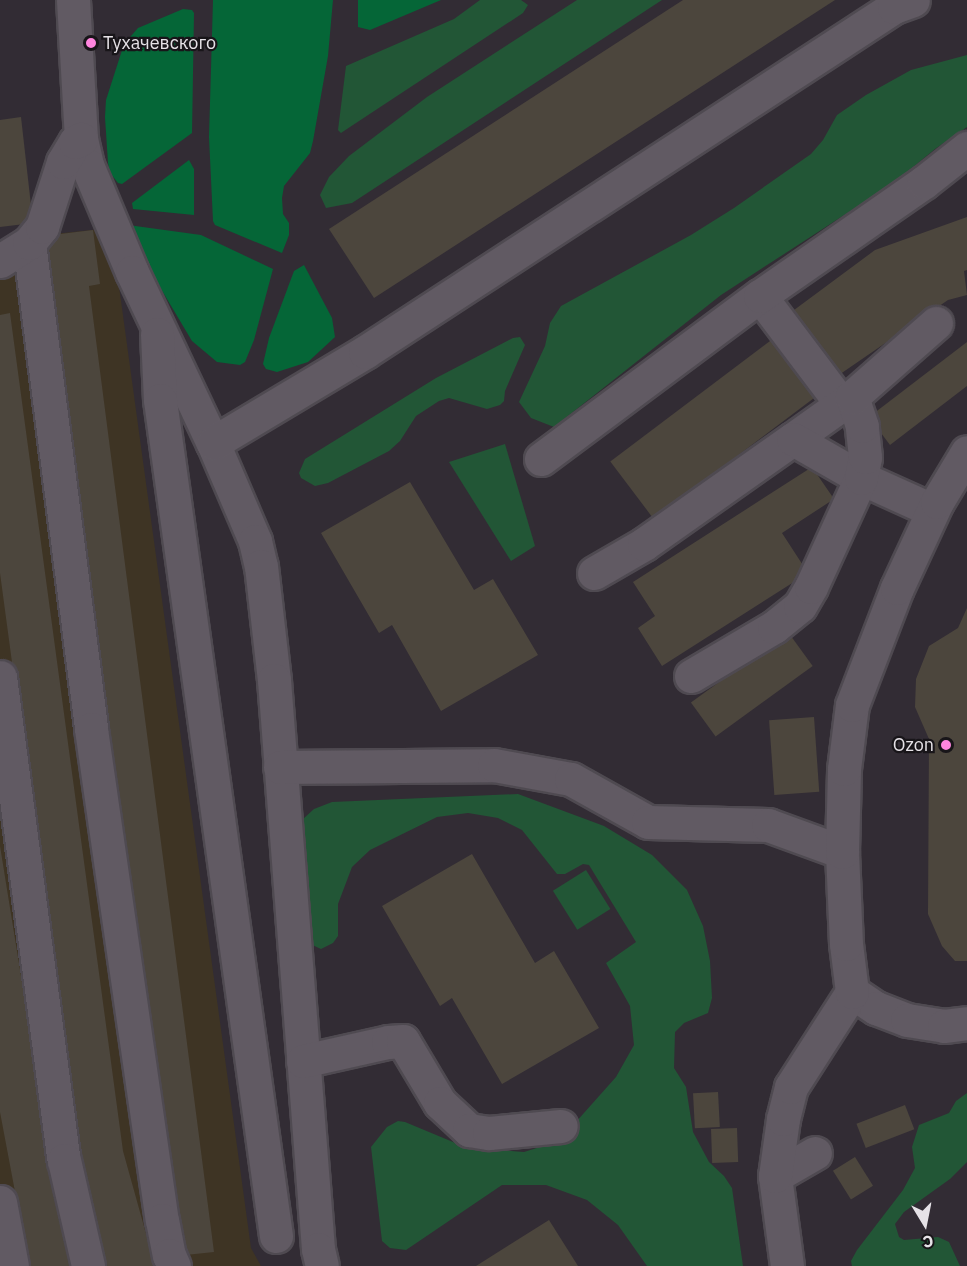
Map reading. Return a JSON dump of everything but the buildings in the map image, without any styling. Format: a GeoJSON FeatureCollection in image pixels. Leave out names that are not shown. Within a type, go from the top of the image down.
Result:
{"type":"FeatureCollection","features":[{"type":"Feature","properties":{"kind":"street"},"geometry":{"type":"LineString","coordinates":[[73,0],[81,139],[87,165],[132,272],[213,442],[255,541],[261,566],[280,767],[318,1249],[322,1266]]}},
{"type":"Feature","properties":{"kind":"street"},"geometry":{"type":"LineString","coordinates":[[213,442],[365,352],[884,13],[913,0]]}},
{"type":"Feature","properties":{"kind":"street"},"geometry":{"type":"LineString","coordinates":[[0,261],[29,243],[42,227],[68,152],[75,142],[81,139]]}},
{"type":"Feature","properties":{"kind":"street"},"geometry":{"type":"LineString","coordinates":[[541,459],[760,296],[955,171],[967,148]]}},
{"type":"Feature","properties":{"kind":"street"},"geometry":{"type":"LineString","coordinates":[[29,243],[93,740],[162,1220],[169,1255],[174,1266]]}},
{"type":"Feature","properties":{"kind":"street"},"geometry":{"type":"LineString","coordinates":[[691,676],[774,627],[800,606],[861,478],[865,457],[862,426],[847,401],[760,296]]}},
{"type":"Feature","properties":{"kind":"street"},"geometry":{"type":"LineString","coordinates":[[156,321],[160,400],[276,1236]]}},
{"type":"Feature","properties":{"kind":"street"},"geometry":{"type":"LineString","coordinates":[[594,573],[644,544],[847,401],[936,323]]}},
{"type":"Feature","properties":{"kind":"street"},"geometry":{"type":"LineString","coordinates":[[793,439],[861,478],[932,510]]}},
{"type":"Feature","properties":{"kind":"street"},"geometry":{"type":"LineString","coordinates":[[787,1266],[775,1176],[778,1145],[791,1087],[852,992],[846,944],[842,852],[843,769],[852,705],[897,588],[932,510],[967,452]]}},
{"type":"Feature","properties":{"kind":"street"},"geometry":{"type":"LineString","coordinates":[[0,677],[64,1160],[88,1266]]}},
{"type":"Feature","properties":{"kind":"street"},"geometry":{"type":"LineString","coordinates":[[280,767],[495,765],[571,779],[648,822],[768,825],[842,852]]}},
{"type":"Feature","properties":{"kind":"street"},"geometry":{"type":"LineString","coordinates":[[852,992],[876,1008],[907,1020],[944,1026],[967,1023]]}},
{"type":"Feature","properties":{"kind":"street"},"geometry":{"type":"LineString","coordinates":[[303,1061],[388,1042],[403,1041],[440,1103],[469,1130],[489,1133],[561,1126]]}},
{"type":"Feature","properties":{"kind":"street"},"geometry":{"type":"LineString","coordinates":[[775,1176],[815,1154]]}},
{"type":"Feature","properties":{"kind":"street"},"geometry":{"type":"LineString","coordinates":[[0,1202],[12,1266]]}},
{"type":"Feature","properties":{"kind":"shaded area"},"geometry":{"type":"Polygon","coordinates":[[[111,228],[251,1248],[261,1266],[0,1266],[0,260],[44,235],[111,228]]]}},
{"type":"Feature","properties":{"kind":"green space"},"geometry":{"type":"Polygon","coordinates":[[[213,0],[333,0],[328,56],[310,153],[284,186],[283,214],[289,223],[289,235],[282,253],[215,225],[213,221],[209,137],[213,0]]]}},
{"type":"Feature","properties":{"kind":"green space"},"geometry":{"type":"Polygon","coordinates":[[[358,0],[441,0],[370,30],[358,27],[358,0]]]}},
{"type":"Feature","properties":{"kind":"green space"},"geometry":{"type":"Polygon","coordinates":[[[480,0],[521,0],[528,5],[523,13],[341,133],[338,130],[346,66],[454,19],[480,0]]]}},
{"type":"Feature","properties":{"kind":"green space"},"geometry":{"type":"Polygon","coordinates":[[[577,0],[662,0],[352,203],[326,208],[320,195],[329,177],[349,156],[427,97],[577,0]]]}},
{"type":"Feature","properties":{"kind":"green space"},"geometry":{"type":"Polygon","coordinates":[[[183,9],[192,10],[194,13],[192,133],[122,184],[118,183],[110,173],[108,163],[105,117],[106,100],[124,44],[138,28],[183,9]]]}},
{"type":"Feature","properties":{"kind":"green space"},"geometry":{"type":"Polygon","coordinates":[[[967,55],[967,127],[935,149],[895,182],[721,295],[554,427],[531,418],[519,402],[545,346],[550,323],[561,306],[691,235],[734,208],[811,154],[823,140],[837,115],[866,95],[911,70],[967,55]]]}},
{"type":"Feature","properties":{"kind":"green space"},"geometry":{"type":"Polygon","coordinates":[[[189,160],[194,169],[194,215],[133,209],[132,203],[189,160]]]}},
{"type":"Feature","properties":{"kind":"green space"},"geometry":{"type":"Polygon","coordinates":[[[128,225],[201,235],[273,269],[254,340],[245,362],[240,365],[217,362],[192,341],[158,284],[128,225]]]}},
{"type":"Feature","properties":{"kind":"green space"},"geometry":{"type":"Polygon","coordinates":[[[304,265],[332,318],[335,337],[308,362],[277,372],[266,369],[263,364],[269,338],[294,271],[304,265]]]}},
{"type":"Feature","properties":{"kind":"green space"},"geometry":{"type":"Polygon","coordinates":[[[520,337],[525,345],[505,391],[504,401],[500,405],[487,409],[449,398],[439,401],[416,416],[400,441],[389,451],[328,483],[315,486],[301,478],[299,473],[305,459],[436,378],[513,338],[520,337]]]}},
{"type":"Feature","properties":{"kind":"green space"},"geometry":{"type":"Polygon","coordinates":[[[505,444],[535,546],[511,561],[449,462],[505,444]]]}},
{"type":"Feature","properties":{"kind":"green space"},"geometry":{"type":"Polygon","coordinates":[[[518,794],[604,826],[652,855],[687,890],[703,926],[710,961],[712,998],[708,1013],[684,1023],[675,1032],[674,1068],[686,1087],[693,1132],[709,1162],[724,1176],[732,1188],[743,1266],[647,1266],[618,1225],[587,1200],[546,1185],[502,1185],[406,1250],[390,1248],[382,1241],[371,1147],[387,1127],[398,1121],[405,1122],[465,1147],[524,1152],[559,1141],[616,1077],[634,1045],[630,1006],[606,963],[636,942],[589,865],[583,864],[565,874],[557,874],[522,830],[498,818],[468,813],[437,817],[370,850],[352,867],[338,904],[338,936],[333,943],[321,949],[308,943],[298,840],[303,819],[314,809],[332,802],[518,794]]]}},
{"type":"Feature","properties":{"kind":"green space"},"geometry":{"type":"Polygon","coordinates":[[[586,870],[610,909],[577,930],[553,891],[586,870]]]}},
{"type":"Feature","properties":{"kind":"green space"},"geometry":{"type":"Polygon","coordinates":[[[967,1093],[967,1162],[950,1179],[904,1212],[895,1224],[899,1237],[904,1240],[938,1237],[949,1242],[960,1266],[852,1266],[851,1261],[857,1250],[903,1190],[915,1168],[912,1147],[919,1125],[949,1113],[956,1101],[967,1093]]]}},
{"type":"Feature","properties":{"kind":"place","name":"Тухачевского"},"geometry":{"type":"Point","coordinates":[91,43]}},
{"type":"Feature","properties":{"kind":"place","name":"Ozon"},"geometry":{"type":"Point","coordinates":[946,745]}}]}
